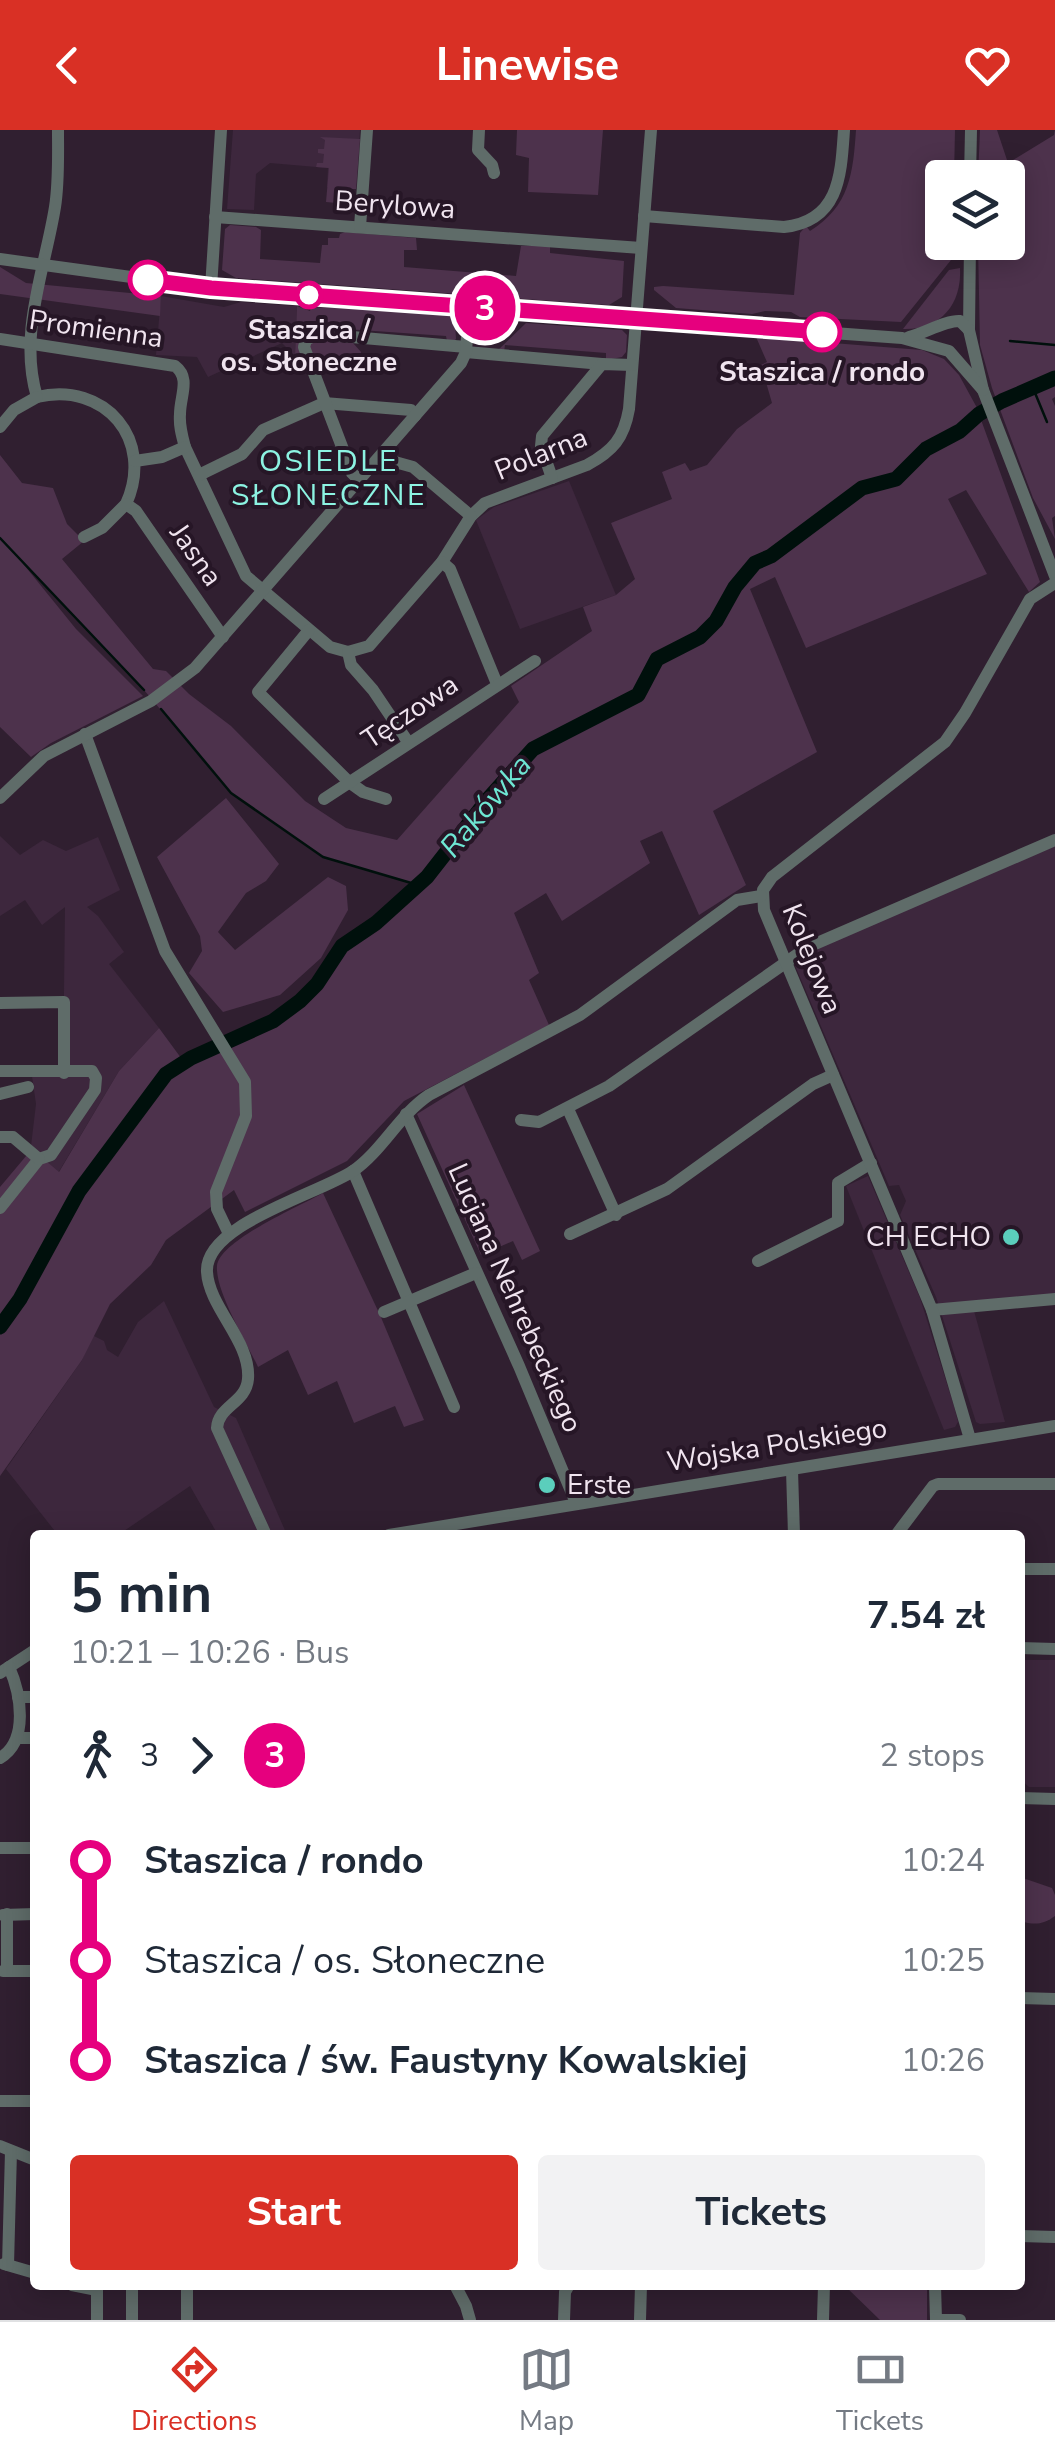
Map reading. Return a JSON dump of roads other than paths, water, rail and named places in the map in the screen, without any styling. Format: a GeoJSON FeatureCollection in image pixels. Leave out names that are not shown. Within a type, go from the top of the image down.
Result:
{"type":"FeatureCollection","features":[{"type":"Feature","properties":{"kind":"street"},"geometry":{"type":"LineString","coordinates":[[37,397],[30,346],[34,304],[55,205],[58,130]]}},
{"type":"Feature","properties":{"kind":"street"},"geometry":{"type":"LineString","coordinates":[[211,288],[222,130]]}},
{"type":"Feature","properties":{"kind":"street"},"geometry":{"type":"LineString","coordinates":[[360,227],[367,130]]}},
{"type":"Feature","properties":{"kind":"street"},"geometry":{"type":"LineString","coordinates":[[479,130],[478,150],[494,172]]}},
{"type":"Feature","properties":{"kind":"street","name":"Polarna"},"geometry":{"type":"LineString","coordinates":[[470,516],[485,504],[603,457],[619,441],[630,409],[651,130]]}},
{"type":"Feature","properties":{"kind":"street"},"geometry":{"type":"LineString","coordinates":[[644,216],[784,227],[805,222],[836,193],[842,172],[844,130]]}},
{"type":"Feature","properties":{"kind":"street"},"geometry":{"type":"LineString","coordinates":[[970,160],[971,130]]}},
{"type":"Feature","properties":{"kind":"street","name":"Berylowa"},"geometry":{"type":"LineString","coordinates":[[216,217],[641,248]]}},
{"type":"Feature","properties":{"kind":"street"},"geometry":{"type":"LineString","coordinates":[[0,259],[211,288],[902,338],[947,350],[962,350],[970,333]]}},
{"type":"Feature","properties":{"kind":"street"},"geometry":{"type":"LineString","coordinates":[[969,260],[970,333],[986,397],[1034,520],[1052,585]]}},
{"type":"Feature","properties":{"kind":"street"},"geometry":{"type":"LineString","coordinates":[[969,267],[965,290],[940,342],[986,397]]}},
{"type":"Feature","properties":{"kind":"street"},"geometry":{"type":"LineString","coordinates":[[0,798],[44,756],[151,702],[176,685],[223,637],[461,363],[466,350],[469,307]]}},
{"type":"Feature","properties":{"kind":"street"},"geometry":{"type":"LineString","coordinates":[[902,338],[960,321],[970,333]]}},
{"type":"Feature","properties":{"kind":"street"},"geometry":{"type":"LineString","coordinates":[[359,480],[352,473],[304,346],[312,336],[632,365]]}},
{"type":"Feature","properties":{"kind":"street","name":"Promienna"},"geometry":{"type":"LineString","coordinates":[[0,339],[176,366],[184,380],[180,428],[185,447]]}},
{"type":"Feature","properties":{"kind":"street"},"geometry":{"type":"LineString","coordinates":[[552,478],[541,446],[542,436],[602,364]]}},
{"type":"Feature","properties":{"kind":"street"},"geometry":{"type":"LineString","coordinates":[[0,427],[14,410],[37,397],[76,395],[106,409],[127,434],[135,461],[134,483],[126,504],[102,528],[84,537]]}},
{"type":"Feature","properties":{"kind":"street"},"geometry":{"type":"LineString","coordinates":[[199,474],[242,454],[263,430],[324,403],[411,410],[416,416]]}},
{"type":"Feature","properties":{"kind":"street"},"geometry":{"type":"LineString","coordinates":[[135,461],[162,457],[185,447],[243,570],[330,647],[348,652],[369,646],[442,562],[470,516],[412,467],[395,462],[384,452]]}},
{"type":"Feature","properties":{"kind":"street","name":"Jasna"},"geometry":{"type":"LineString","coordinates":[[126,504],[136,511],[223,637]]}},
{"type":"Feature","properties":{"kind":"street"},"geometry":{"type":"LineString","coordinates":[[1034,520],[1055,556]]}},
{"type":"Feature","properties":{"kind":"street","name":"Tęczowa"},"geometry":{"type":"LineString","coordinates":[[442,562],[450,569],[497,684]]}},
{"type":"Feature","properties":{"kind":"street","name":"Kolejowa"},"geometry":{"type":"LineString","coordinates":[[970,1438],[932,1310],[761,896],[772,877],[945,742],[1030,599],[1052,585]]}},
{"type":"Feature","properties":{"kind":"street","name":"Tęczowa"},"geometry":{"type":"LineString","coordinates":[[309,630],[258,692],[350,782],[363,792],[386,799]]}},
{"type":"Feature","properties":{"kind":"street"},"geometry":{"type":"LineString","coordinates":[[348,652],[351,664],[408,742]]}},
{"type":"Feature","properties":{"kind":"street","name":"Tęczowa"},"geometry":{"type":"LineString","coordinates":[[324,799],[535,661]]}},
{"type":"Feature","properties":{"kind":"street"},"geometry":{"type":"LineString","coordinates":[[85,734],[165,951],[243,1074],[248,1097],[242,1128],[216,1192],[217,1210],[229,1234]]}},
{"type":"Feature","properties":{"kind":"street"},"geometry":{"type":"LineString","coordinates":[[520,1120],[539,1122],[568,1108],[641,1064],[808,947],[1055,840]]}},
{"type":"Feature","properties":{"kind":"street"},"geometry":{"type":"LineString","coordinates":[[264,1530],[228,1450],[226,1418],[244,1394],[247,1367],[207,1275],[212,1251],[229,1234],[353,1171],[406,1114],[440,1089],[580,1015],[736,900],[761,896]]}},
{"type":"Feature","properties":{"kind":"street"},"geometry":{"type":"LineString","coordinates":[[0,1002],[64,1002],[64,1073]]}},
{"type":"Feature","properties":{"kind":"street"},"geometry":{"type":"LineString","coordinates":[[0,1071],[92,1071],[96,1078],[95,1090],[51,1154],[39,1159],[0,1208]]}},
{"type":"Feature","properties":{"kind":"street"},"geometry":{"type":"LineString","coordinates":[[570,1234],[667,1189],[832,1075]]}},
{"type":"Feature","properties":{"kind":"street"},"geometry":{"type":"LineString","coordinates":[[0,1094],[28,1087]]}},
{"type":"Feature","properties":{"kind":"street"},"geometry":{"type":"LineString","coordinates":[[568,1108],[616,1214]]}},
{"type":"Feature","properties":{"kind":"street","name":"Lucjana Nehrebeckiego"},"geometry":{"type":"LineString","coordinates":[[406,1114],[576,1502]]}},
{"type":"Feature","properties":{"kind":"street"},"geometry":{"type":"LineString","coordinates":[[0,1137],[13,1136],[39,1159]]}},
{"type":"Feature","properties":{"kind":"street"},"geometry":{"type":"LineString","coordinates":[[758,1261],[838,1221],[838,1183],[871,1164]]}},
{"type":"Feature","properties":{"kind":"street"},"geometry":{"type":"LineString","coordinates":[[353,1171],[454,1407]]}},
{"type":"Feature","properties":{"kind":"street"},"geometry":{"type":"LineString","coordinates":[[384,1312],[476,1273]]}},
{"type":"Feature","properties":{"kind":"street"},"geometry":{"type":"LineString","coordinates":[[932,1310],[1055,1299]]}},
{"type":"Feature","properties":{"kind":"street","name":"Wojska Polskiego"},"geometry":{"type":"LineString","coordinates":[[427,1530],[576,1502],[1055,1426]]}},
{"type":"Feature","properties":{"kind":"street"},"geometry":{"type":"LineString","coordinates":[[792,1470],[794,1530]]}},
{"type":"Feature","properties":{"kind":"street"},"geometry":{"type":"LineString","coordinates":[[900,1530],[938,1484],[1055,1484]]}},
{"type":"Feature","properties":{"kind":"street"},"geometry":{"type":"LineString","coordinates":[[1025,1569],[1055,1569]]}},
{"type":"Feature","properties":{"kind":"street"},"geometry":{"type":"LineString","coordinates":[[1025,1648],[1055,1648]]}},
{"type":"Feature","properties":{"kind":"street"},"geometry":{"type":"LineString","coordinates":[[0,1758],[9,1753],[18,1738],[18,1697],[4,1670],[30,1653]]}},
{"type":"Feature","properties":{"kind":"street"},"geometry":{"type":"LineString","coordinates":[[18,1697],[30,1697]]}},
{"type":"Feature","properties":{"kind":"street"},"geometry":{"type":"LineString","coordinates":[[18,1738],[30,1738]]}},
{"type":"Feature","properties":{"kind":"street"},"geometry":{"type":"LineString","coordinates":[[1025,1798],[1055,1799]]}},
{"type":"Feature","properties":{"kind":"street"},"geometry":{"type":"LineString","coordinates":[[0,1848],[30,1848]]}},
{"type":"Feature","properties":{"kind":"street"},"geometry":{"type":"LineString","coordinates":[[30,1914],[4,1914],[4,1971],[30,1971]]}},
{"type":"Feature","properties":{"kind":"street"},"geometry":{"type":"LineString","coordinates":[[1025,1998],[1055,1998]]}},
{"type":"Feature","properties":{"kind":"street"},"geometry":{"type":"LineString","coordinates":[[0,2101],[30,2101]]}},
{"type":"Feature","properties":{"kind":"street"},"geometry":{"type":"LineString","coordinates":[[30,2158],[5,2148],[4,2264],[30,2272]]}},
{"type":"Feature","properties":{"kind":"street"},"geometry":{"type":"LineString","coordinates":[[1025,2236],[1055,2237]]}},
{"type":"Feature","properties":{"kind":"street"},"geometry":{"type":"LineString","coordinates":[[97,2290],[97,2320]]}},
{"type":"Feature","properties":{"kind":"street"},"geometry":{"type":"LineString","coordinates":[[132,2290],[132,2320]]}},
{"type":"Feature","properties":{"kind":"street"},"geometry":{"type":"LineString","coordinates":[[187,2290],[187,2320]]}},
{"type":"Feature","properties":{"kind":"street"},"geometry":{"type":"LineString","coordinates":[[457,2290],[470,2320]]}},
{"type":"Feature","properties":{"kind":"street"},"geometry":{"type":"LineString","coordinates":[[564,2320],[566,2290]]}},
{"type":"Feature","properties":{"kind":"street"},"geometry":{"type":"LineString","coordinates":[[640,2290],[640,2320]]}},
{"type":"Feature","properties":{"kind":"street"},"geometry":{"type":"LineString","coordinates":[[824,2290],[824,2320]]}},
{"type":"Feature","properties":{"kind":"street"},"geometry":{"type":"LineString","coordinates":[[935,2290],[936,2320],[960,2320]]}},
{"type":"Feature","properties":{"kind":"waterway"},"geometry":{"type":"LineString","coordinates":[[1010,341],[1055,345]]}},
{"type":"Feature","properties":{"kind":"waterway","name":"Rakówka"},"geometry":{"type":"LineString","coordinates":[[0,1327],[20,1299],[79,1191],[166,1074],[191,1058],[273,1021],[300,1001],[317,984],[342,946],[376,923],[427,877],[533,749],[638,695],[657,659],[700,637],[716,621],[735,587],[755,563],[771,556],[862,488],[896,479],[926,449],[960,431],[979,414],[1055,378]]}},
{"type":"Feature","properties":{"kind":"waterway"},"geometry":{"type":"LineString","coordinates":[[1033,388],[1047,422]]}},
{"type":"Feature","properties":{"kind":"waterway"},"geometry":{"type":"LineString","coordinates":[[0,538],[144,690]]}},
{"type":"Feature","properties":{"kind":"waterway"},"geometry":{"type":"LineString","coordinates":[[161,709],[231,793],[323,857],[418,885]]}},
{"type":"Feature","properties":{"kind":"place","name":"Staszica / os. Słoneczne"},"geometry":{"type":"Point","coordinates":[309,295]}},
{"type":"Feature","properties":{"kind":"place","name":"Staszica / rondo"},"geometry":{"type":"Point","coordinates":[822,332]}},
{"type":"Feature","properties":{"kind":"place","name":"CH ECHO"},"geometry":{"type":"Point","coordinates":[1011,1237]}},
{"type":"Feature","properties":{"kind":"place","name":"Erste"},"geometry":{"type":"Point","coordinates":[547,1485]}},
{"type":"Feature","properties":{"kind":"district","name":"OSIEDLE SŁONECZNE"},"geometry":{"type":"Point","coordinates":[329,478]}}]}
